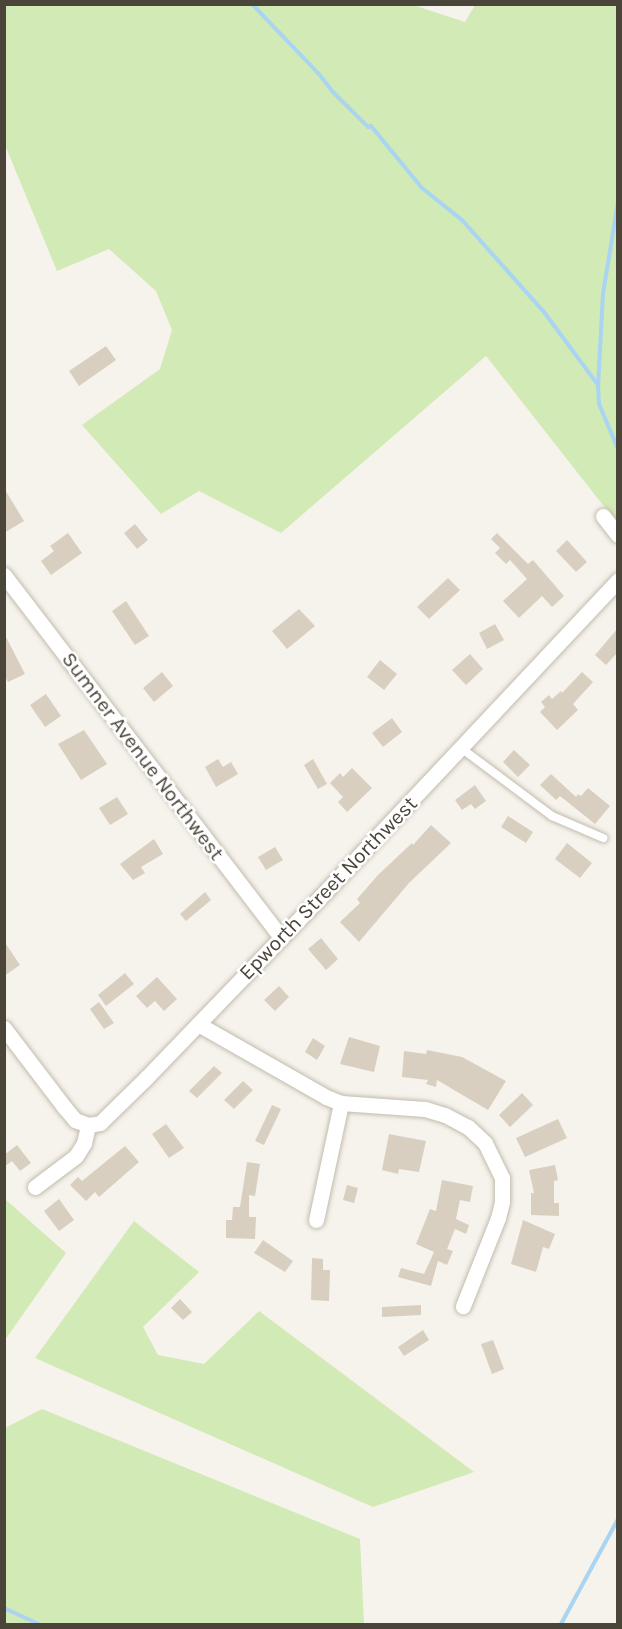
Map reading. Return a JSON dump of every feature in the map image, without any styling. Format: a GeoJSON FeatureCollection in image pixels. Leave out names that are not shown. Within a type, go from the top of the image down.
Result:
{"type":"FeatureCollection","features":[{"type":"Feature","properties":{"kind":"street"},"geometry":{"type":"LineString","coordinates":[[603,516],[618,536]]}},
{"type":"Feature","properties":{"kind":"street","name":"Sumner Avenue Northwest"},"geometry":{"type":"LineString","coordinates":[[4,575],[281,937]]}},
{"type":"Feature","properties":{"kind":"street","name":"Epworth Street Northwest"},"geometry":{"type":"LineString","coordinates":[[88,1125],[100,1123],[198,1024],[618,579]]}},
{"type":"Feature","properties":{"kind":"street"},"geometry":{"type":"LineString","coordinates":[[198,1024],[341,1103],[425,1109],[445,1114],[468,1127],[485,1143],[502,1178],[502,1202],[498,1218],[462,1306]]}},
{"type":"Feature","properties":{"kind":"street"},"geometry":{"type":"LineString","coordinates":[[4,1028],[75,1120],[88,1125],[84,1143],[75,1156],[35,1187]]}},
{"type":"Feature","properties":{"kind":"street"},"geometry":{"type":"LineString","coordinates":[[316,1220],[341,1103]]}},
{"type":"Feature","properties":{"kind":"lane"},"geometry":{"type":"LineString","coordinates":[[461,747],[552,816],[603,838]]}},
{"type":"Feature","properties":{"kind":"green space"},"geometry":{"type":"Polygon","coordinates":[[[410,4],[465,22],[475,5],[617,5],[617,523],[486,356],[281,533],[199,491],[161,514],[82,425],[160,369],[172,330],[156,291],[109,249],[57,271],[5,145],[4,5],[410,4]]]}},
{"type":"Feature","properties":{"kind":"green space"},"geometry":{"type":"Polygon","coordinates":[[[5,1199],[66,1253],[5,1340],[5,1199]]]}},
{"type":"Feature","properties":{"kind":"green space"},"geometry":{"type":"Polygon","coordinates":[[[134,1221],[199,1272],[143,1327],[158,1355],[204,1364],[259,1311],[474,1472],[373,1507],[35,1358],[134,1221]]]}},
{"type":"Feature","properties":{"kind":"green space"},"geometry":{"type":"Polygon","coordinates":[[[42,1409],[360,1539],[364,1624],[5,1624],[5,1428],[42,1409]]]}},
{"type":"Feature","properties":{"kind":"building"},"geometry":{"type":"Polygon","coordinates":[[[106,346],[116,360],[79,386],[69,371],[106,346]]]}},
{"type":"Feature","properties":{"kind":"building"},"geometry":{"type":"Polygon","coordinates":[[[4,488],[24,521],[4,533],[4,488]]]}},
{"type":"Feature","properties":{"kind":"building"},"geometry":{"type":"Polygon","coordinates":[[[135,524],[148,540],[137,549],[124,533],[135,524]]]}},
{"type":"Feature","properties":{"kind":"building"},"geometry":{"type":"Polygon","coordinates":[[[68,533],[82,553],[51,575],[41,561],[54,551],[50,546],[68,533]]]}},
{"type":"Feature","properties":{"kind":"building"},"geometry":{"type":"Polygon","coordinates":[[[497,533],[528,564],[533,560],[564,596],[552,607],[542,596],[519,618],[503,601],[527,579],[510,560],[506,564],[495,553],[500,548],[491,539],[497,533]]]}},
{"type":"Feature","properties":{"kind":"building"},"geometry":{"type":"Polygon","coordinates":[[[567,540],[587,562],[576,572],[556,551],[567,540]]]}},
{"type":"Feature","properties":{"kind":"building"},"geometry":{"type":"Polygon","coordinates":[[[448,578],[460,590],[429,619],[417,607],[448,578]]]}},
{"type":"Feature","properties":{"kind":"building"},"geometry":{"type":"Polygon","coordinates":[[[126,601],[149,636],[135,645],[112,611],[126,601]]]}},
{"type":"Feature","properties":{"kind":"building"},"geometry":{"type":"Polygon","coordinates":[[[299,609],[315,626],[287,649],[272,631],[299,609]]]}},
{"type":"Feature","properties":{"kind":"building"},"geometry":{"type":"Polygon","coordinates":[[[495,624],[504,640],[487,649],[479,633],[495,624]]]}},
{"type":"Feature","properties":{"kind":"building"},"geometry":{"type":"Polygon","coordinates":[[[618,628],[618,652],[606,665],[595,655],[618,628]]]}},
{"type":"Feature","properties":{"kind":"building"},"geometry":{"type":"Polygon","coordinates":[[[4,633],[25,674],[8,682],[4,675],[4,633]]]}},
{"type":"Feature","properties":{"kind":"building"},"geometry":{"type":"Polygon","coordinates":[[[470,654],[483,669],[466,685],[452,670],[470,654]]]}},
{"type":"Feature","properties":{"kind":"building"},"geometry":{"type":"Polygon","coordinates":[[[380,660],[397,674],[384,690],[367,677],[380,660]]]}},
{"type":"Feature","properties":{"kind":"building"},"geometry":{"type":"Polygon","coordinates":[[[162,672],[173,686],[154,702],[143,688],[162,672]]]}},
{"type":"Feature","properties":{"kind":"building"},"geometry":{"type":"Polygon","coordinates":[[[582,672],[593,682],[573,704],[578,710],[557,730],[540,712],[545,707],[541,702],[549,695],[552,699],[561,691],[562,693],[582,672]]]}},
{"type":"Feature","properties":{"kind":"building"},"geometry":{"type":"Polygon","coordinates":[[[46,694],[61,716],[45,727],[30,705],[46,694]]]}},
{"type":"Feature","properties":{"kind":"building"},"geometry":{"type":"Polygon","coordinates":[[[392,718],[402,732],[383,747],[372,733],[392,718]]]}},
{"type":"Feature","properties":{"kind":"building"},"geometry":{"type":"Polygon","coordinates":[[[84,730],[107,764],[81,780],[58,744],[84,730]]]}},
{"type":"Feature","properties":{"kind":"building"},"geometry":{"type":"Polygon","coordinates":[[[514,750],[530,765],[518,777],[503,762],[514,750]]]}},
{"type":"Feature","properties":{"kind":"building"},"geometry":{"type":"Polygon","coordinates":[[[218,759],[223,767],[231,762],[238,774],[216,787],[205,767],[218,759]]]}},
{"type":"Feature","properties":{"kind":"building"},"geometry":{"type":"Polygon","coordinates":[[[313,759],[327,784],[318,789],[304,765],[313,759]]]}},
{"type":"Feature","properties":{"kind":"building"},"geometry":{"type":"Polygon","coordinates":[[[352,768],[372,788],[347,812],[338,802],[343,797],[330,783],[340,773],[343,777],[352,768]]]}},
{"type":"Feature","properties":{"kind":"building"},"geometry":{"type":"Polygon","coordinates":[[[551,774],[576,797],[578,794],[581,796],[588,788],[610,806],[595,824],[560,796],[556,800],[540,785],[551,774]]]}},
{"type":"Feature","properties":{"kind":"building"},"geometry":{"type":"Polygon","coordinates":[[[475,785],[486,801],[475,809],[471,804],[462,810],[455,800],[475,785]]]}},
{"type":"Feature","properties":{"kind":"building"},"geometry":{"type":"Polygon","coordinates":[[[117,797],[128,814],[110,825],[99,808],[117,797]]]}},
{"type":"Feature","properties":{"kind":"building"},"geometry":{"type":"Polygon","coordinates":[[[508,816],[533,832],[526,843],[501,827],[508,816]]]}},
{"type":"Feature","properties":{"kind":"building"},"geometry":{"type":"Polygon","coordinates":[[[431,825],[451,843],[409,883],[359,942],[340,922],[360,903],[357,899],[378,875],[412,843],[413,845],[431,825]]]}},
{"type":"Feature","properties":{"kind":"building"},"geometry":{"type":"Polygon","coordinates":[[[154,839],[163,854],[141,867],[145,873],[133,880],[120,864],[154,839]]]}},
{"type":"Feature","properties":{"kind":"building"},"geometry":{"type":"Polygon","coordinates":[[[567,843],[592,863],[580,878],[555,859],[567,843]]]}},
{"type":"Feature","properties":{"kind":"building"},"geometry":{"type":"Polygon","coordinates":[[[275,847],[283,860],[266,870],[258,857],[275,847]]]}},
{"type":"Feature","properties":{"kind":"building"},"geometry":{"type":"Polygon","coordinates":[[[205,892],[211,900],[186,921],[180,914],[205,892]]]}},
{"type":"Feature","properties":{"kind":"building"},"geometry":{"type":"Polygon","coordinates":[[[321,938],[338,959],[326,970],[308,949],[321,938]]]}},
{"type":"Feature","properties":{"kind":"building"},"geometry":{"type":"Polygon","coordinates":[[[4,941],[20,965],[4,976],[4,941]]]}},
{"type":"Feature","properties":{"kind":"building"},"geometry":{"type":"Polygon","coordinates":[[[125,973],[134,984],[106,1006],[98,995],[125,973]]]}},
{"type":"Feature","properties":{"kind":"building"},"geometry":{"type":"Polygon","coordinates":[[[157,977],[177,999],[164,1011],[155,1001],[147,1008],[136,996],[157,977]]]}},
{"type":"Feature","properties":{"kind":"building"},"geometry":{"type":"Polygon","coordinates":[[[279,986],[289,997],[275,1011],[264,1000],[279,986]]]}},
{"type":"Feature","properties":{"kind":"building"},"geometry":{"type":"Polygon","coordinates":[[[99,1002],[114,1023],[104,1029],[90,1009],[99,1002]]]}},
{"type":"Feature","properties":{"kind":"building"},"geometry":{"type":"Polygon","coordinates":[[[349,1037],[380,1046],[374,1072],[340,1064],[349,1037]]]}},
{"type":"Feature","properties":{"kind":"building"},"geometry":{"type":"Polygon","coordinates":[[[313,1038],[325,1046],[317,1060],[305,1052],[313,1038]]]}},
{"type":"Feature","properties":{"kind":"building"},"geometry":{"type":"Polygon","coordinates":[[[427,1050],[462,1057],[506,1081],[488,1110],[437,1080],[436,1087],[426,1084],[428,1080],[402,1077],[404,1051],[426,1054],[427,1050]]]}},
{"type":"Feature","properties":{"kind":"building"},"geometry":{"type":"Polygon","coordinates":[[[214,1066],[222,1073],[197,1098],[189,1091],[214,1066]]]}},
{"type":"Feature","properties":{"kind":"building"},"geometry":{"type":"Polygon","coordinates":[[[243,1081],[253,1090],[234,1109],[224,1100],[243,1081]]]}},
{"type":"Feature","properties":{"kind":"building"},"geometry":{"type":"Polygon","coordinates":[[[522,1093],[533,1105],[510,1127],[499,1115],[522,1093]]]}},
{"type":"Feature","properties":{"kind":"building"},"geometry":{"type":"Polygon","coordinates":[[[272,1105],[281,1109],[264,1145],[255,1141],[272,1105]]]}},
{"type":"Feature","properties":{"kind":"building"},"geometry":{"type":"Polygon","coordinates":[[[558,1119],[567,1138],[525,1157],[516,1138],[558,1119]]]}},
{"type":"Feature","properties":{"kind":"building"},"geometry":{"type":"Polygon","coordinates":[[[166,1124],[184,1148],[169,1158],[152,1134],[166,1124]]]}},
{"type":"Feature","properties":{"kind":"building"},"geometry":{"type":"Polygon","coordinates":[[[389,1134],[426,1141],[419,1172],[399,1169],[398,1174],[382,1170],[389,1134]]]}},
{"type":"Feature","properties":{"kind":"building"},"geometry":{"type":"Polygon","coordinates":[[[17,1145],[31,1163],[20,1171],[12,1161],[4,1167],[4,1155],[17,1145]]]}},
{"type":"Feature","properties":{"kind":"building"},"geometry":{"type":"Polygon","coordinates":[[[125,1146],[139,1162],[99,1197],[95,1192],[86,1201],[70,1185],[78,1177],[82,1181],[125,1146]]]}},
{"type":"Feature","properties":{"kind":"building"},"geometry":{"type":"Polygon","coordinates":[[[247,1162],[260,1164],[255,1196],[249,1195],[249,1217],[256,1217],[255,1239],[226,1238],[226,1220],[232,1220],[233,1207],[240,1207],[247,1162]]]}},
{"type":"Feature","properties":{"kind":"building"},"geometry":{"type":"Polygon","coordinates":[[[555,1165],[558,1180],[554,1181],[554,1203],[559,1203],[559,1216],[531,1215],[531,1193],[534,1193],[529,1170],[555,1165]]]}},
{"type":"Feature","properties":{"kind":"building"},"geometry":{"type":"Polygon","coordinates":[[[442,1180],[473,1186],[470,1202],[460,1200],[456,1219],[469,1225],[466,1234],[455,1229],[447,1249],[453,1251],[447,1265],[438,1261],[431,1286],[398,1277],[401,1268],[424,1274],[434,1252],[416,1244],[430,1209],[436,1211],[442,1180]]]}},
{"type":"Feature","properties":{"kind":"building"},"geometry":{"type":"Polygon","coordinates":[[[347,1185],[358,1188],[354,1203],[343,1200],[347,1185]]]}},
{"type":"Feature","properties":{"kind":"building"},"geometry":{"type":"Polygon","coordinates":[[[59,1199],[74,1220],[59,1231],[44,1211],[59,1199]]]}},
{"type":"Feature","properties":{"kind":"building"},"geometry":{"type":"Polygon","coordinates":[[[523,1220],[555,1234],[549,1249],[543,1247],[536,1272],[511,1264],[523,1220]]]}},
{"type":"Feature","properties":{"kind":"building"},"geometry":{"type":"Polygon","coordinates":[[[263,1240],[293,1261],[285,1272],[254,1253],[263,1240]]]}},
{"type":"Feature","properties":{"kind":"building"},"geometry":{"type":"Polygon","coordinates":[[[312,1258],[323,1259],[323,1270],[330,1270],[329,1301],[311,1300],[312,1258]]]}},
{"type":"Feature","properties":{"kind":"building"},"geometry":{"type":"Polygon","coordinates":[[[180,1299],[192,1312],[183,1320],[171,1308],[180,1299]]]}},
{"type":"Feature","properties":{"kind":"building"},"geometry":{"type":"Polygon","coordinates":[[[421,1305],[421,1315],[382,1317],[382,1307],[421,1305]]]}},
{"type":"Feature","properties":{"kind":"building"},"geometry":{"type":"Polygon","coordinates":[[[423,1330],[429,1340],[404,1356],[398,1347],[423,1330]]]}},
{"type":"Feature","properties":{"kind":"building"},"geometry":{"type":"Polygon","coordinates":[[[493,1340],[504,1369],[492,1374],[481,1344],[493,1340]]]}},
{"type":"Feature","properties":{"kind":"waterway"},"geometry":{"type":"LineString","coordinates":[[252,4],[319,74],[334,93],[368,127],[371,126],[422,188],[462,220],[544,312],[598,385]]}},
{"type":"Feature","properties":{"kind":"waterway"},"geometry":{"type":"LineString","coordinates":[[618,202],[603,294],[598,385],[599,404],[618,449]]}},
{"type":"Feature","properties":{"kind":"waterway"},"geometry":{"type":"LineString","coordinates":[[561,1624],[618,1519]]}},
{"type":"Feature","properties":{"kind":"waterway"},"geometry":{"type":"LineString","coordinates":[[4,1608],[38,1624]]}}]}
